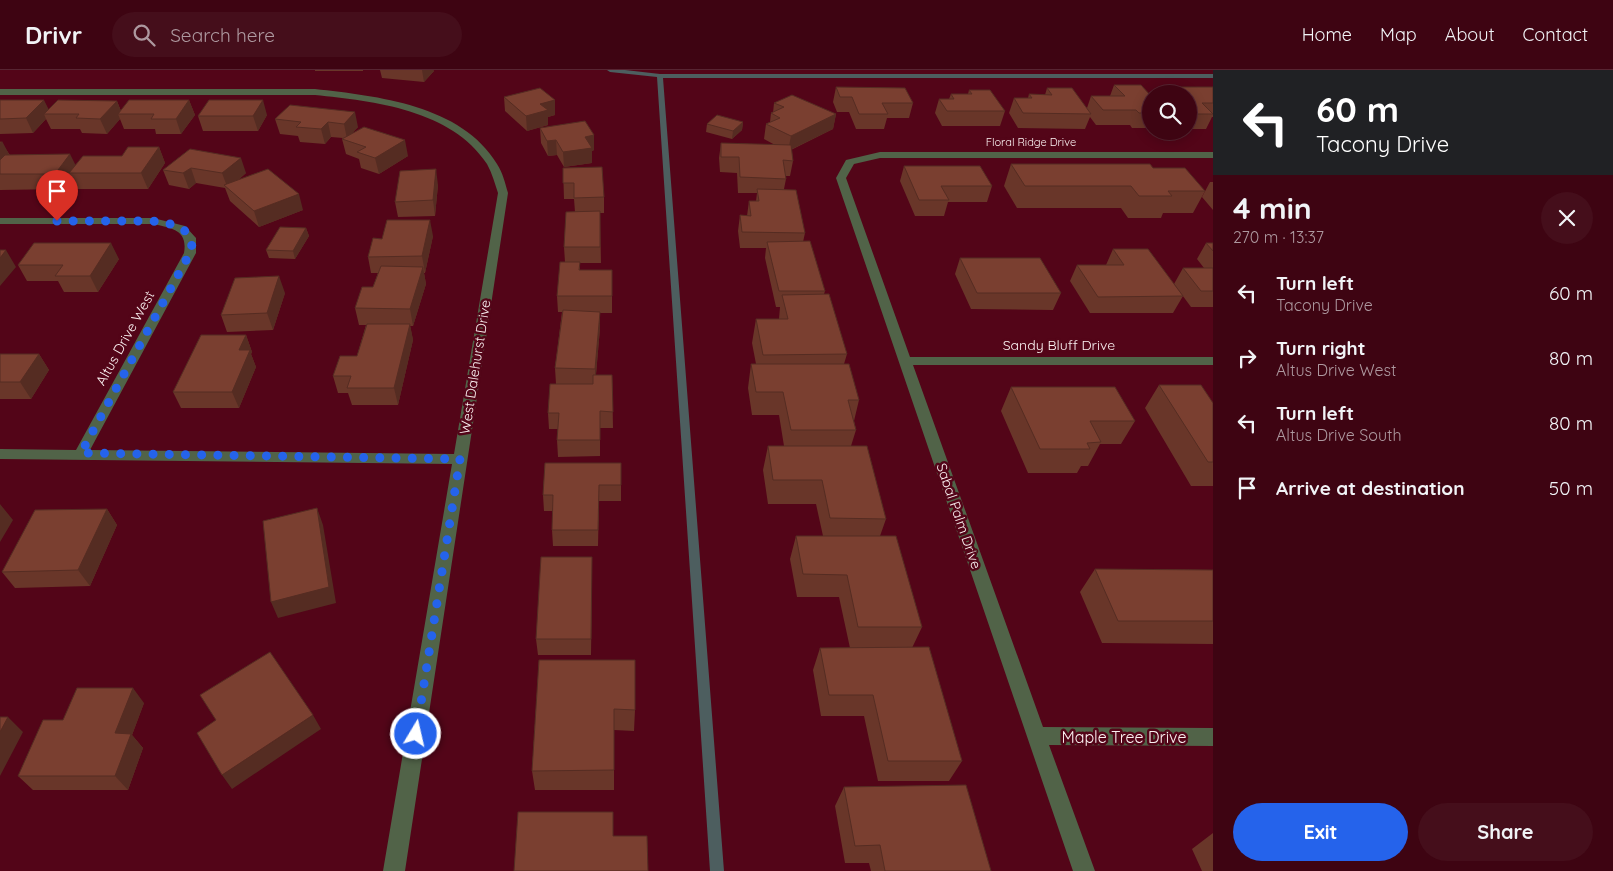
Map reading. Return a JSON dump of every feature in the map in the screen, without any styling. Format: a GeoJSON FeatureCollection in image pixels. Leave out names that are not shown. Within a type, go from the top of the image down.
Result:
{"type":"FeatureCollection","features":[{"type":"Feature","properties":{"kind":"street","name":"West Dalehurst Drive"},"geometry":{"type":"LineString","coordinates":[[0,92],[315,92],[351,95],[417,111],[446,124],[474,143],[492,164],[503,193],[394,871]]}},
{"type":"Feature","properties":{"kind":"street","name":"Floral Ridge Drive"},"geometry":{"type":"LineString","coordinates":[[850,162],[880,155],[1213,155]]}},
{"type":"Feature","properties":{"kind":"street","name":"Sabal Palm Drive"},"geometry":{"type":"LineString","coordinates":[[850,162],[841,178],[1084,871]]}},
{"type":"Feature","properties":{"kind":"street","name":"Altus Drive West"},"geometry":{"type":"LineString","coordinates":[[0,221],[152,221],[168,223],[185,231],[190,238],[192,246],[190,253],[81,453]]}},
{"type":"Feature","properties":{"kind":"street","name":"Sandy Bluff Drive"},"geometry":{"type":"LineString","coordinates":[[906,361],[1213,361]]}},
{"type":"Feature","properties":{"kind":"street"},"geometry":{"type":"LineString","coordinates":[[0,454],[81,453],[460,459]]}},
{"type":"Feature","properties":{"kind":"street","name":"Maple Tree Drive"},"geometry":{"type":"LineString","coordinates":[[1036,736],[1213,737]]}},
{"type":"Feature","properties":{"kind":"building"},"geometry":{"type":"Polygon","coordinates":[[[1114,85],[1141,85],[1142,113],[1136,110],[1103,110],[1091,96],[1125,96],[1114,85]]]}},
{"type":"Feature","properties":{"kind":"building"},"geometry":{"type":"Polygon","coordinates":[[[836,87],[905,88],[913,103],[882,103],[888,114],[859,114],[852,97],[840,97],[836,87]]]}},
{"type":"Feature","properties":{"kind":"building"},"geometry":{"type":"Polygon","coordinates":[[[1197,87],[1213,87],[1213,103],[1202,103],[1213,114],[1197,114],[1197,87]]]}},
{"type":"Feature","properties":{"kind":"building"},"geometry":{"type":"Polygon","coordinates":[[[540,88],[555,100],[540,104],[548,110],[526,116],[504,97],[540,88]]]}},
{"type":"Feature","properties":{"kind":"building"},"geometry":{"type":"Polygon","coordinates":[[[1047,88],[1072,88],[1091,114],[1023,113],[1014,98],[1032,98],[1029,94],[1052,95],[1047,88]]]}},
{"type":"Feature","properties":{"kind":"building"},"geometry":{"type":"Polygon","coordinates":[[[969,90],[990,90],[1005,111],[947,111],[939,99],[954,99],[951,94],[972,94],[969,90]]]}},
{"type":"Feature","properties":{"kind":"building"},"geometry":{"type":"Polygon","coordinates":[[[792,95],[836,114],[791,136],[766,124],[780,118],[771,113],[784,107],[774,103],[792,95]]]}},
{"type":"Feature","properties":{"kind":"building"},"geometry":{"type":"Polygon","coordinates":[[[0,100],[44,100],[26,118],[0,119],[0,100]]]}},
{"type":"Feature","properties":{"kind":"building"},"geometry":{"type":"Polygon","coordinates":[[[58,100],[117,101],[100,119],[76,118],[79,114],[44,114],[58,100]]]}},
{"type":"Feature","properties":{"kind":"building"},"geometry":{"type":"Polygon","coordinates":[[[129,100],[189,100],[176,119],[151,119],[154,114],[118,114],[129,100]]]}},
{"type":"Feature","properties":{"kind":"building"},"geometry":{"type":"Polygon","coordinates":[[[209,100],[263,100],[253,116],[198,116],[209,100]]]}},
{"type":"Feature","properties":{"kind":"building"},"geometry":{"type":"Polygon","coordinates":[[[290,105],[355,112],[344,124],[328,122],[321,129],[296,127],[301,122],[275,119],[290,105]]]}},
{"type":"Feature","properties":{"kind":"building"},"geometry":{"type":"Polygon","coordinates":[[[717,115],[743,122],[733,131],[707,124],[717,115]]]}},
{"type":"Feature","properties":{"kind":"building"},"geometry":{"type":"Polygon","coordinates":[[[585,121],[594,135],[585,137],[592,148],[563,152],[556,140],[547,141],[540,128],[585,121]]]}},
{"type":"Feature","properties":{"kind":"building"},"geometry":{"type":"Polygon","coordinates":[[[364,127],[405,140],[375,158],[357,152],[366,147],[342,139],[364,127]]]}},
{"type":"Feature","properties":{"kind":"building"},"geometry":{"type":"Polygon","coordinates":[[[721,143],[791,145],[793,161],[783,160],[786,179],[740,177],[739,157],[721,157],[721,143]]]}},
{"type":"Feature","properties":{"kind":"building"},"geometry":{"type":"Polygon","coordinates":[[[128,147],[159,147],[141,173],[69,173],[83,156],[122,156],[128,147]]]}},
{"type":"Feature","properties":{"kind":"building"},"geometry":{"type":"Polygon","coordinates":[[[190,149],[241,158],[222,173],[191,168],[183,173],[163,170],[190,149]]]}},
{"type":"Feature","properties":{"kind":"building"},"geometry":{"type":"Polygon","coordinates":[[[70,154],[55,174],[0,174],[0,160],[5,155],[70,154]]]}},
{"type":"Feature","properties":{"kind":"building"},"geometry":{"type":"Polygon","coordinates":[[[1011,164],[1150,164],[1153,168],[1185,168],[1205,191],[1168,191],[1172,196],[1139,196],[1131,186],[1025,186],[1011,164]]]}},
{"type":"Feature","properties":{"kind":"building"},"geometry":{"type":"Polygon","coordinates":[[[904,166],[980,166],[992,186],[941,186],[949,200],[919,200],[904,166]]]}},
{"type":"Feature","properties":{"kind":"building"},"geometry":{"type":"Polygon","coordinates":[[[602,167],[604,197],[574,198],[574,183],[563,183],[563,168],[602,167]]]}},
{"type":"Feature","properties":{"kind":"building"},"geometry":{"type":"Polygon","coordinates":[[[268,169],[299,194],[254,211],[224,185],[268,169]]]}},
{"type":"Feature","properties":{"kind":"building"},"geometry":{"type":"Polygon","coordinates":[[[436,169],[433,200],[395,202],[400,171],[436,169]]]}},
{"type":"Feature","properties":{"kind":"building"},"geometry":{"type":"Polygon","coordinates":[[[757,189],[796,190],[805,233],[742,232],[740,215],[751,216],[749,201],[759,201],[757,189]]]}},
{"type":"Feature","properties":{"kind":"building"},"geometry":{"type":"Polygon","coordinates":[[[600,211],[600,247],[564,247],[566,212],[600,211]]]}},
{"type":"Feature","properties":{"kind":"building"},"geometry":{"type":"Polygon","coordinates":[[[387,220],[430,220],[422,256],[368,257],[373,238],[382,239],[387,220]]]}},
{"type":"Feature","properties":{"kind":"building"},"geometry":{"type":"Polygon","coordinates":[[[280,227],[306,228],[293,251],[266,250],[280,227]]]}},
{"type":"Feature","properties":{"kind":"building"},"geometry":{"type":"Polygon","coordinates":[[[810,241],[825,291],[779,291],[767,242],[810,241]]]}},
{"type":"Feature","properties":{"kind":"building"},"geometry":{"type":"Polygon","coordinates":[[[34,243],[111,243],[90,276],[55,276],[63,265],[18,265],[34,243]]]}},
{"type":"Feature","properties":{"kind":"building"},"geometry":{"type":"Polygon","coordinates":[[[1206,243],[1213,243],[1213,251],[1206,243]]]}},
{"type":"Feature","properties":{"kind":"building"},"geometry":{"type":"Polygon","coordinates":[[[1113,249],[1148,249],[1183,296],[1098,297],[1077,265],[1124,265],[1113,249]]]}},
{"type":"Feature","properties":{"kind":"building"},"geometry":{"type":"Polygon","coordinates":[[[0,250],[6,250],[0,258],[0,250]]]}},
{"type":"Feature","properties":{"kind":"building"},"geometry":{"type":"Polygon","coordinates":[[[960,258],[1040,258],[1061,293],[977,293],[960,258]]]}},
{"type":"Feature","properties":{"kind":"building"},"geometry":{"type":"Polygon","coordinates":[[[560,262],[580,262],[579,270],[612,270],[612,296],[557,296],[560,262]]]}},
{"type":"Feature","properties":{"kind":"building"},"geometry":{"type":"Polygon","coordinates":[[[381,266],[423,267],[410,309],[355,308],[362,287],[373,287],[381,266]]]}},
{"type":"Feature","properties":{"kind":"building"},"geometry":{"type":"Polygon","coordinates":[[[1183,268],[1213,268],[1213,291],[1201,291],[1183,268]]]}},
{"type":"Feature","properties":{"kind":"building"},"geometry":{"type":"Polygon","coordinates":[[[279,276],[267,313],[221,315],[235,278],[279,276]]]}},
{"type":"Feature","properties":{"kind":"building"},"geometry":{"type":"Polygon","coordinates":[[[829,294],[847,354],[763,355],[756,319],[788,319],[782,295],[829,294]]]}},
{"type":"Feature","properties":{"kind":"building"},"geometry":{"type":"Polygon","coordinates":[[[563,310],[600,312],[595,369],[555,368],[563,310]]]}},
{"type":"Feature","properties":{"kind":"building"},"geometry":{"type":"Polygon","coordinates":[[[367,324],[410,324],[394,388],[347,388],[351,376],[333,376],[340,356],[357,356],[367,324]]]}},
{"type":"Feature","properties":{"kind":"building"},"geometry":{"type":"Polygon","coordinates":[[[201,335],[246,335],[239,350],[250,350],[232,392],[173,392],[201,335]]]}},
{"type":"Feature","properties":{"kind":"building"},"geometry":{"type":"Polygon","coordinates":[[[0,354],[39,354],[20,382],[0,382],[0,354]]]}},
{"type":"Feature","properties":{"kind":"building"},"geometry":{"type":"Polygon","coordinates":[[[751,364],[849,364],[859,400],[848,400],[856,430],[791,430],[783,392],[756,392],[751,364]]]}},
{"type":"Feature","properties":{"kind":"building"},"geometry":{"type":"Polygon","coordinates":[[[593,375],[612,375],[613,412],[600,411],[600,440],[557,440],[559,413],[548,413],[550,384],[593,384],[593,375]]]}},
{"type":"Feature","properties":{"kind":"building"},"geometry":{"type":"Polygon","coordinates":[[[1159,385],[1201,385],[1213,403],[1213,462],[1208,462],[1159,385]]]}},
{"type":"Feature","properties":{"kind":"building"},"geometry":{"type":"Polygon","coordinates":[[[1011,387],[1115,387],[1135,421],[1090,421],[1101,442],[1087,443],[1090,449],[1040,449],[1011,387]]]}},
{"type":"Feature","properties":{"kind":"building"},"geometry":{"type":"Polygon","coordinates":[[[768,446],[867,446],[886,519],[830,518],[822,480],[773,480],[768,446]]]}},
{"type":"Feature","properties":{"kind":"building"},"geometry":{"type":"Polygon","coordinates":[[[545,463],[621,463],[621,485],[599,485],[598,530],[552,530],[553,495],[543,495],[545,463]]]}},
{"type":"Feature","properties":{"kind":"building"},"geometry":{"type":"Polygon","coordinates":[[[317,508],[329,587],[271,602],[263,521],[317,508]]]}},
{"type":"Feature","properties":{"kind":"building"},"geometry":{"type":"Polygon","coordinates":[[[107,509],[78,570],[2,572],[35,510],[107,509]]]}},
{"type":"Feature","properties":{"kind":"building"},"geometry":{"type":"Polygon","coordinates":[[[796,536],[896,536],[922,627],[858,627],[847,575],[803,574],[796,536]]]}},
{"type":"Feature","properties":{"kind":"building"},"geometry":{"type":"Polygon","coordinates":[[[541,557],[592,557],[591,639],[536,639],[541,557]]]}},
{"type":"Feature","properties":{"kind":"building"},"geometry":{"type":"Polygon","coordinates":[[[1095,569],[1213,570],[1213,621],[1118,621],[1095,569]]]}},
{"type":"Feature","properties":{"kind":"building"},"geometry":{"type":"Polygon","coordinates":[[[929,647],[962,761],[888,761],[873,695],[829,695],[820,648],[929,647]]]}},
{"type":"Feature","properties":{"kind":"building"},"geometry":{"type":"Polygon","coordinates":[[[270,652],[313,715],[222,775],[197,733],[216,720],[200,695],[270,652]]]}},
{"type":"Feature","properties":{"kind":"building"},"geometry":{"type":"Polygon","coordinates":[[[539,660],[635,660],[635,710],[614,709],[614,770],[532,771],[539,660]]]}},
{"type":"Feature","properties":{"kind":"building"},"geometry":{"type":"Polygon","coordinates":[[[77,688],[133,688],[115,733],[131,734],[115,776],[18,776],[43,720],[63,720],[77,688]]]}},
{"type":"Feature","properties":{"kind":"building"},"geometry":{"type":"Polygon","coordinates":[[[0,717],[8,717],[0,732],[0,717]]]}},
{"type":"Feature","properties":{"kind":"building"},"geometry":{"type":"Polygon","coordinates":[[[966,785],[991,871],[885,871],[880,845],[855,846],[844,787],[966,785]]]}},
{"type":"Feature","properties":{"kind":"building"},"geometry":{"type":"Polygon","coordinates":[[[518,812],[613,812],[613,836],[647,836],[648,871],[514,871],[518,812]]]}},
{"type":"Feature","properties":{"kind":"waterway"},"geometry":{"type":"LineString","coordinates":[[610,70],[660,76]]}},
{"type":"Feature","properties":{"kind":"waterway"},"geometry":{"type":"LineString","coordinates":[[660,76],[1213,76]]}},
{"type":"Feature","properties":{"kind":"waterway"},"geometry":{"type":"LineString","coordinates":[[660,76],[717,871]]}},
{"type":"Feature","properties":{"kind":"route"},"geometry":{"type":"LineString","coordinates":[[57,221],[152,221],[168,223],[185,231],[190,238],[192,246],[190,253],[81,453],[460,459],[416,734]]}}]}
